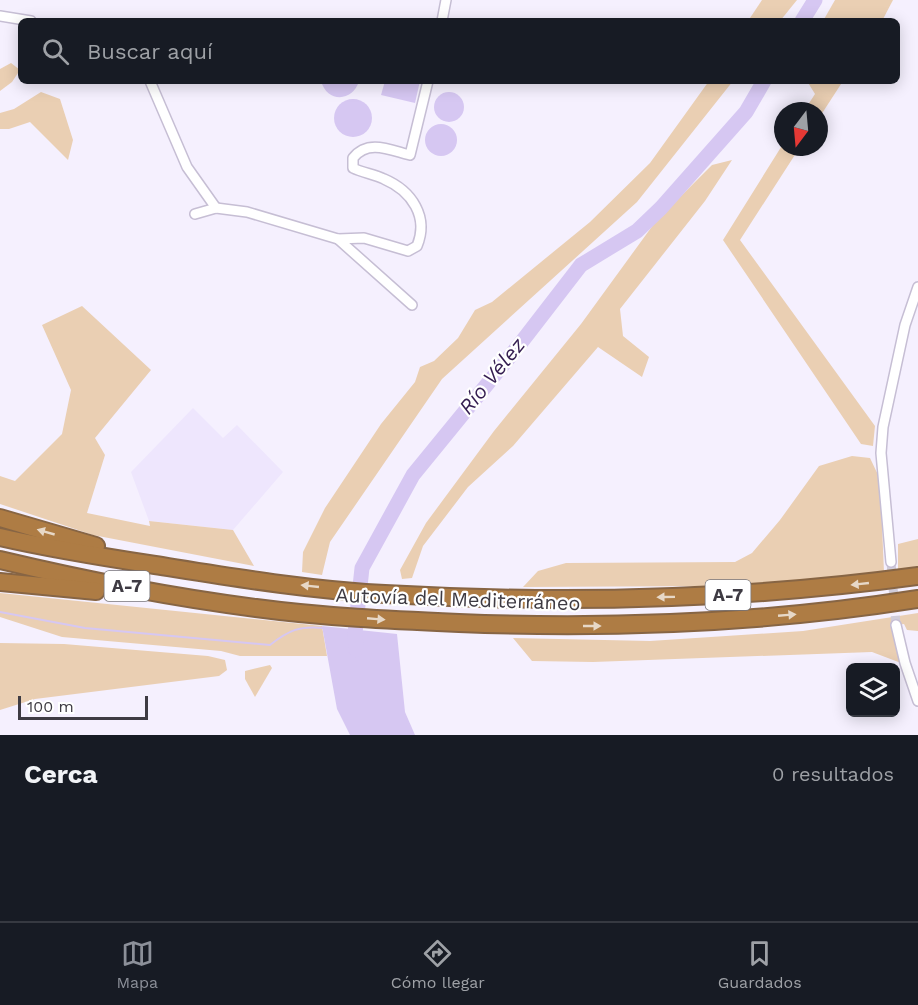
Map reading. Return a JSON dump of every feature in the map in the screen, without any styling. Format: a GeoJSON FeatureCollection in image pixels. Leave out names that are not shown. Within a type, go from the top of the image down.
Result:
{"type":"FeatureCollection","features":[{"type":"Feature","properties":{"kind":"highway"},"geometry":{"type":"LineString","coordinates":[[0,518],[81,542],[226,576]]}},
{"type":"Feature","properties":{"kind":"highway","name":"Autovía del Mediterráneo"},"geometry":{"type":"LineString","coordinates":[[0,537],[39,546],[256,581],[384,594],[536,599],[704,597],[788,592],[918,576]]}},
{"type":"Feature","properties":{"kind":"highway","name":"Autovía del Mediterráneo"},"geometry":{"type":"LineString","coordinates":[[0,560],[82,579],[255,608],[382,620],[534,626],[635,625],[754,618],[872,607],[918,599]]}},
{"type":"Feature","properties":{"kind":"highway"},"geometry":{"type":"LineString","coordinates":[[0,582],[255,608]]}},
{"type":"Feature","properties":{"kind":"street"},"geometry":{"type":"LineString","coordinates":[[443,18],[446,0]]}},
{"type":"Feature","properties":{"kind":"street"},"geometry":{"type":"LineString","coordinates":[[0,16],[18,19]]}},
{"type":"Feature","properties":{"kind":"street"},"geometry":{"type":"LineString","coordinates":[[151,84],[187,167],[216,208]]}},
{"type":"Feature","properties":{"kind":"street"},"geometry":{"type":"LineString","coordinates":[[195,214],[216,208],[247,213],[338,239],[364,238],[408,251],[417,246],[421,237],[422,222],[416,207],[397,186],[386,179],[353,168],[353,158],[361,149],[368,146],[410,155],[427,84]]}},
{"type":"Feature","properties":{"kind":"street"},"geometry":{"type":"LineString","coordinates":[[338,239],[412,305]]}},
{"type":"Feature","properties":{"kind":"street"},"geometry":{"type":"LineString","coordinates":[[891,562],[881,453],[883,427],[905,325],[918,287]]}},
{"type":"Feature","properties":{"kind":"street"},"geometry":{"type":"LineString","coordinates":[[896,625],[905,663],[918,701]]}},
{"type":"Feature","properties":{"kind":"shaded area"},"geometry":{"type":"Polygon","coordinates":[[[762,0],[797,0],[782,18],[750,18],[762,0]]]}},
{"type":"Feature","properties":{"kind":"shaded area"},"geometry":{"type":"Polygon","coordinates":[[[835,0],[893,0],[884,18],[825,18],[835,0]]]}},
{"type":"Feature","properties":{"kind":"shaded area"},"geometry":{"type":"Polygon","coordinates":[[[11,63],[18,68],[18,73],[12,82],[0,91],[0,69],[11,63]]]}},
{"type":"Feature","properties":{"kind":"shaded area"},"geometry":{"type":"Polygon","coordinates":[[[322,84],[358,84],[351,93],[340,97],[334,96],[322,84]]]}},
{"type":"Feature","properties":{"kind":"shaded area"},"geometry":{"type":"Polygon","coordinates":[[[384,84],[419,84],[415,103],[381,95],[384,84]]]}},
{"type":"Feature","properties":{"kind":"shaded area"},"geometry":{"type":"Polygon","coordinates":[[[707,84],[731,84],[637,202],[442,379],[330,542],[322,575],[302,572],[303,552],[325,508],[381,424],[415,382],[420,367],[434,361],[458,338],[475,310],[492,302],[590,222],[650,163],[707,84]]]}},
{"type":"Feature","properties":{"kind":"shaded area"},"geometry":{"type":"Polygon","coordinates":[[[809,84],[841,84],[828,104],[828,102],[810,102],[815,94],[809,84]]]}},
{"type":"Feature","properties":{"kind":"shaded area"},"geometry":{"type":"Polygon","coordinates":[[[41,92],[60,99],[73,140],[68,160],[30,122],[9,129],[0,129],[0,113],[14,109],[41,92]]]}},
{"type":"Feature","properties":{"kind":"shaded area"},"geometry":{"type":"Polygon","coordinates":[[[449,92],[460,96],[464,107],[460,118],[449,122],[438,118],[434,107],[438,96],[449,92]]]}},
{"type":"Feature","properties":{"kind":"shaded area"},"geometry":{"type":"Polygon","coordinates":[[[353,99],[360,100],[366,105],[371,111],[371,125],[366,131],[360,136],[353,137],[346,136],[340,131],[335,125],[334,118],[335,111],[340,105],[346,100],[353,99]]]}},
{"type":"Feature","properties":{"kind":"shaded area"},"geometry":{"type":"Polygon","coordinates":[[[441,124],[452,129],[457,140],[452,151],[441,156],[430,151],[425,140],[430,129],[441,124]]]}},
{"type":"Feature","properties":{"kind":"shaded area"},"geometry":{"type":"Polygon","coordinates":[[[776,156],[794,156],[740,240],[875,426],[873,446],[861,444],[723,240],[776,156]]]}},
{"type":"Feature","properties":{"kind":"shaded area"},"geometry":{"type":"Polygon","coordinates":[[[732,160],[705,201],[620,309],[623,336],[649,357],[642,377],[598,347],[513,446],[468,487],[423,546],[412,578],[402,579],[400,570],[426,523],[494,431],[581,324],[656,221],[712,165],[732,160]]]}},
{"type":"Feature","properties":{"kind":"shaded area"},"geometry":{"type":"Polygon","coordinates":[[[82,306],[151,370],[95,438],[105,455],[87,513],[150,526],[149,521],[233,530],[254,566],[93,535],[0,504],[0,476],[15,481],[62,434],[71,390],[42,325],[82,306]]]}},
{"type":"Feature","properties":{"kind":"shaded area"},"geometry":{"type":"Polygon","coordinates":[[[193,408],[223,438],[237,425],[283,472],[233,530],[149,521],[131,472],[193,408]]]}},
{"type":"Feature","properties":{"kind":"shaded area"},"geometry":{"type":"Polygon","coordinates":[[[852,456],[870,458],[880,479],[884,572],[800,581],[715,586],[523,587],[538,571],[566,563],[735,562],[752,553],[780,520],[819,466],[852,456]]]}},
{"type":"Feature","properties":{"kind":"shaded area"},"geometry":{"type":"Polygon","coordinates":[[[918,539],[918,566],[898,570],[898,544],[918,539]]]}},
{"type":"Feature","properties":{"kind":"shaded area"},"geometry":{"type":"Polygon","coordinates":[[[0,593],[322,626],[327,656],[240,656],[221,651],[62,637],[0,617],[0,593]]]}},
{"type":"Feature","properties":{"kind":"shaded area"},"geometry":{"type":"Polygon","coordinates":[[[918,613],[918,631],[907,630],[904,624],[891,626],[901,663],[872,652],[593,662],[532,661],[513,638],[650,641],[803,631],[918,613]]]}},
{"type":"Feature","properties":{"kind":"shaded area"},"geometry":{"type":"Polygon","coordinates":[[[322,626],[397,634],[405,712],[415,735],[350,735],[337,709],[322,626]]]}},
{"type":"Feature","properties":{"kind":"shaded area"},"geometry":{"type":"Polygon","coordinates":[[[0,643],[64,644],[208,656],[225,660],[227,670],[219,676],[35,699],[0,710],[0,643]]]}},
{"type":"Feature","properties":{"kind":"shaded area"},"geometry":{"type":"Polygon","coordinates":[[[270,665],[272,668],[255,697],[245,679],[245,671],[270,665]]]}},
{"type":"Feature","properties":{"kind":"waterway","name":"Río Vélez"},"geometry":{"type":"LineString","coordinates":[[804,18],[815,0]]}},
{"type":"Feature","properties":{"kind":"waterway","name":"Río Vélez"},"geometry":{"type":"LineString","coordinates":[[356,650],[355,633],[362,568],[413,475],[581,265],[637,231],[661,208],[746,112],[762,84]]}},
{"type":"Feature","properties":{"kind":"waterway"},"geometry":{"type":"LineString","coordinates":[[0,612],[85,628],[270,645],[295,630],[323,628]]}},
{"type":"Feature","properties":{"kind":"tunnel"},"geometry":{"type":"LineString","coordinates":[[891,562],[896,625]]}}]}
